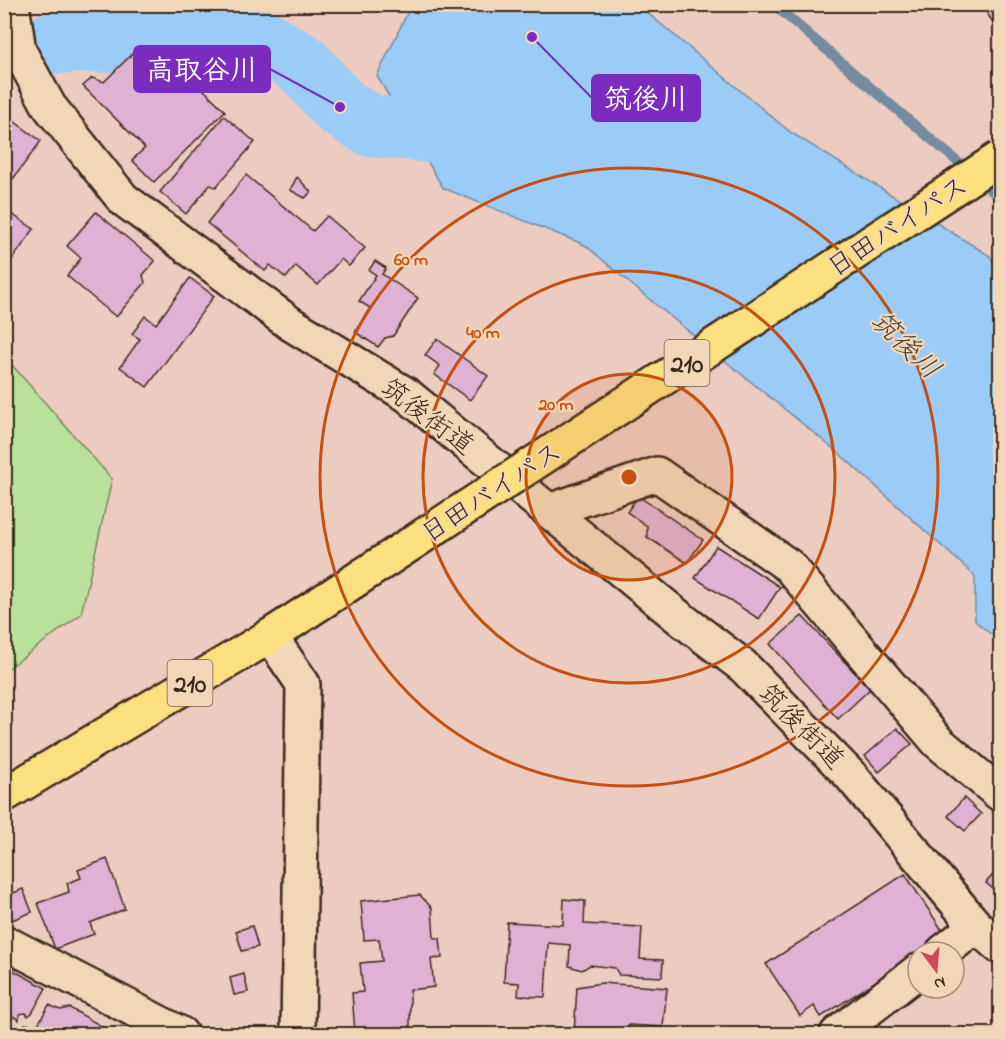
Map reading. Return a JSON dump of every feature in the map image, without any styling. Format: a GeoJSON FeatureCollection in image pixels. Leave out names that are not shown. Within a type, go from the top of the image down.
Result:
{"type":"FeatureCollection","features":[{"type":"Feature","properties":{"kind":"highway","name":"日田バイパス"},"geometry":{"type":"LineString","coordinates":[[4,795],[270,636],[1000,158]]}},
{"type":"Feature","properties":{"kind":"street","name":"筑後街道"},"geometry":{"type":"LineString","coordinates":[[12,4],[19,51],[49,106],[123,199],[291,324],[407,395],[681,619],[743,666],[851,776],[976,926],[1000,947]]}},
{"type":"Feature","properties":{"kind":"street"},"geometry":{"type":"LineString","coordinates":[[549,511],[657,474],[789,566],[938,742],[1000,794]]}},
{"type":"Feature","properties":{"kind":"street"},"geometry":{"type":"LineString","coordinates":[[270,636],[303,684],[298,1035]]}},
{"type":"Feature","properties":{"kind":"street"},"geometry":{"type":"LineString","coordinates":[[958,940],[976,926]]}},
{"type":"Feature","properties":{"kind":"street"},"geometry":{"type":"LineString","coordinates":[[4,942],[181,1035]]}},
{"type":"Feature","properties":{"kind":"street"},"geometry":{"type":"LineString","coordinates":[[837,1035],[906,980]]}},
{"type":"Feature","properties":{"kind":"green space"},"geometry":{"type":"Polygon","coordinates":[[[4,356],[112,479],[81,614],[5,671],[4,356]]]}},
{"type":"Feature","properties":{"kind":"water"},"geometry":{"type":"Polygon","coordinates":[[[411,5],[638,5],[790,132],[990,256],[1000,277],[1000,642],[975,621],[975,576],[841,455],[585,245],[443,188],[377,76],[411,5]]]}},
{"type":"Feature","properties":{"kind":"building"},"geometry":{"type":"Polygon","coordinates":[[[981,4],[1000,4],[1000,20],[994,24],[981,4]]]}},
{"type":"Feature","properties":{"kind":"building"},"geometry":{"type":"Polygon","coordinates":[[[161,47],[225,111],[154,182],[132,160],[145,148],[83,86],[92,78],[104,82],[136,50],[148,61],[161,47]]]}},
{"type":"Feature","properties":{"kind":"building"},"geometry":{"type":"Polygon","coordinates":[[[4,114],[41,141],[13,179],[4,172],[4,114]]]}},
{"type":"Feature","properties":{"kind":"building"},"geometry":{"type":"Polygon","coordinates":[[[224,116],[255,142],[216,187],[210,185],[186,214],[160,192],[224,116]]]}},
{"type":"Feature","properties":{"kind":"building"},"geometry":{"type":"Polygon","coordinates":[[[246,175],[313,231],[327,216],[365,248],[349,266],[341,259],[318,285],[296,266],[286,278],[270,265],[265,271],[207,223],[246,175]]]}},
{"type":"Feature","properties":{"kind":"building"},"geometry":{"type":"Polygon","coordinates":[[[297,177],[311,192],[305,198],[290,190],[297,177]]]}},
{"type":"Feature","properties":{"kind":"building"},"geometry":{"type":"Polygon","coordinates":[[[4,209],[34,229],[4,271],[4,209]]]}},
{"type":"Feature","properties":{"kind":"building"},"geometry":{"type":"Polygon","coordinates":[[[96,212],[155,261],[143,275],[145,283],[116,317],[67,276],[81,258],[67,246],[96,212]]]}},
{"type":"Feature","properties":{"kind":"building"},"geometry":{"type":"Polygon","coordinates":[[[375,261],[386,268],[382,274],[418,298],[393,336],[385,338],[378,347],[355,332],[370,308],[359,301],[376,275],[369,270],[375,261]]]}},
{"type":"Feature","properties":{"kind":"building"},"geometry":{"type":"Polygon","coordinates":[[[190,278],[214,296],[147,387],[120,367],[140,339],[132,334],[145,316],[156,324],[190,278]]]}},
{"type":"Feature","properties":{"kind":"building"},"geometry":{"type":"Polygon","coordinates":[[[437,339],[488,376],[470,400],[434,374],[440,366],[425,355],[437,339]]]}},
{"type":"Feature","properties":{"kind":"building"},"geometry":{"type":"Polygon","coordinates":[[[638,496],[703,540],[687,563],[647,537],[647,526],[627,512],[638,496]]]}},
{"type":"Feature","properties":{"kind":"building"},"geometry":{"type":"Polygon","coordinates":[[[716,546],[780,587],[759,619],[695,578],[716,546]]]}},
{"type":"Feature","properties":{"kind":"building"},"geometry":{"type":"Polygon","coordinates":[[[802,616],[870,689],[838,719],[770,644],[802,616]]]}},
{"type":"Feature","properties":{"kind":"building"},"geometry":{"type":"Polygon","coordinates":[[[897,728],[912,744],[879,772],[865,756],[897,728]]]}},
{"type":"Feature","properties":{"kind":"building"},"geometry":{"type":"Polygon","coordinates":[[[964,798],[981,814],[965,831],[948,816],[964,798]]]}},
{"type":"Feature","properties":{"kind":"building"},"geometry":{"type":"Polygon","coordinates":[[[107,859],[125,909],[90,923],[94,934],[55,949],[38,903],[69,892],[67,883],[81,878],[78,870],[107,859]]]}},
{"type":"Feature","properties":{"kind":"building"},"geometry":{"type":"Polygon","coordinates":[[[1000,866],[1000,895],[986,883],[1000,866]]]}},
{"type":"Feature","properties":{"kind":"building"},"geometry":{"type":"Polygon","coordinates":[[[905,874],[946,936],[940,940],[906,940],[906,962],[821,1017],[814,1006],[800,1016],[766,964],[905,874]]]}},
{"type":"Feature","properties":{"kind":"building"},"geometry":{"type":"Polygon","coordinates":[[[23,889],[32,912],[12,920],[4,911],[4,897],[23,889]]]}},
{"type":"Feature","properties":{"kind":"building"},"geometry":{"type":"Polygon","coordinates":[[[420,895],[432,908],[434,938],[440,938],[442,958],[431,959],[434,987],[410,990],[410,1034],[355,1034],[352,993],[363,992],[360,963],[382,961],[379,939],[364,940],[361,901],[420,895]]]}},
{"type":"Feature","properties":{"kind":"building"},"geometry":{"type":"Polygon","coordinates":[[[564,899],[585,901],[584,924],[642,927],[640,959],[663,960],[662,977],[619,975],[615,968],[590,965],[582,970],[569,966],[570,945],[548,943],[545,997],[518,996],[519,983],[504,982],[507,922],[563,925],[564,899]]]}},
{"type":"Feature","properties":{"kind":"building"},"geometry":{"type":"Polygon","coordinates":[[[252,926],[258,947],[242,951],[236,931],[252,926]]]}},
{"type":"Feature","properties":{"kind":"building"},"geometry":{"type":"Polygon","coordinates":[[[9,968],[46,988],[32,1013],[28,1016],[26,1013],[19,1014],[19,1020],[4,1011],[7,1004],[4,1002],[4,977],[9,968]]]}},
{"type":"Feature","properties":{"kind":"building"},"geometry":{"type":"Polygon","coordinates":[[[244,974],[248,992],[234,995],[230,978],[244,974]]]}},
{"type":"Feature","properties":{"kind":"building"},"geometry":{"type":"Polygon","coordinates":[[[602,983],[667,988],[663,1027],[629,1025],[628,1034],[574,1034],[577,987],[602,983]]]}},
{"type":"Feature","properties":{"kind":"building"},"geometry":{"type":"Polygon","coordinates":[[[49,1005],[60,1010],[70,1008],[108,1030],[105,1034],[41,1034],[24,1024],[37,1026],[49,1005]]]}},
{"type":"Feature","properties":{"kind":"waterway"},"geometry":{"type":"LineString","coordinates":[[773,4],[1000,198]]}},
{"type":"Feature","properties":{"kind":"waterway"},"geometry":{"type":"LineString","coordinates":[[52,43],[130,41],[212,32],[264,41],[303,65],[340,107],[371,126],[452,134],[492,124]]}},
{"type":"Feature","properties":{"kind":"place","name":"筑後川"},"geometry":{"type":"Point","coordinates":[532,37]}},
{"type":"Feature","properties":{"kind":"place","name":"高取谷川"},"geometry":{"type":"Point","coordinates":[340,107]}}]}
